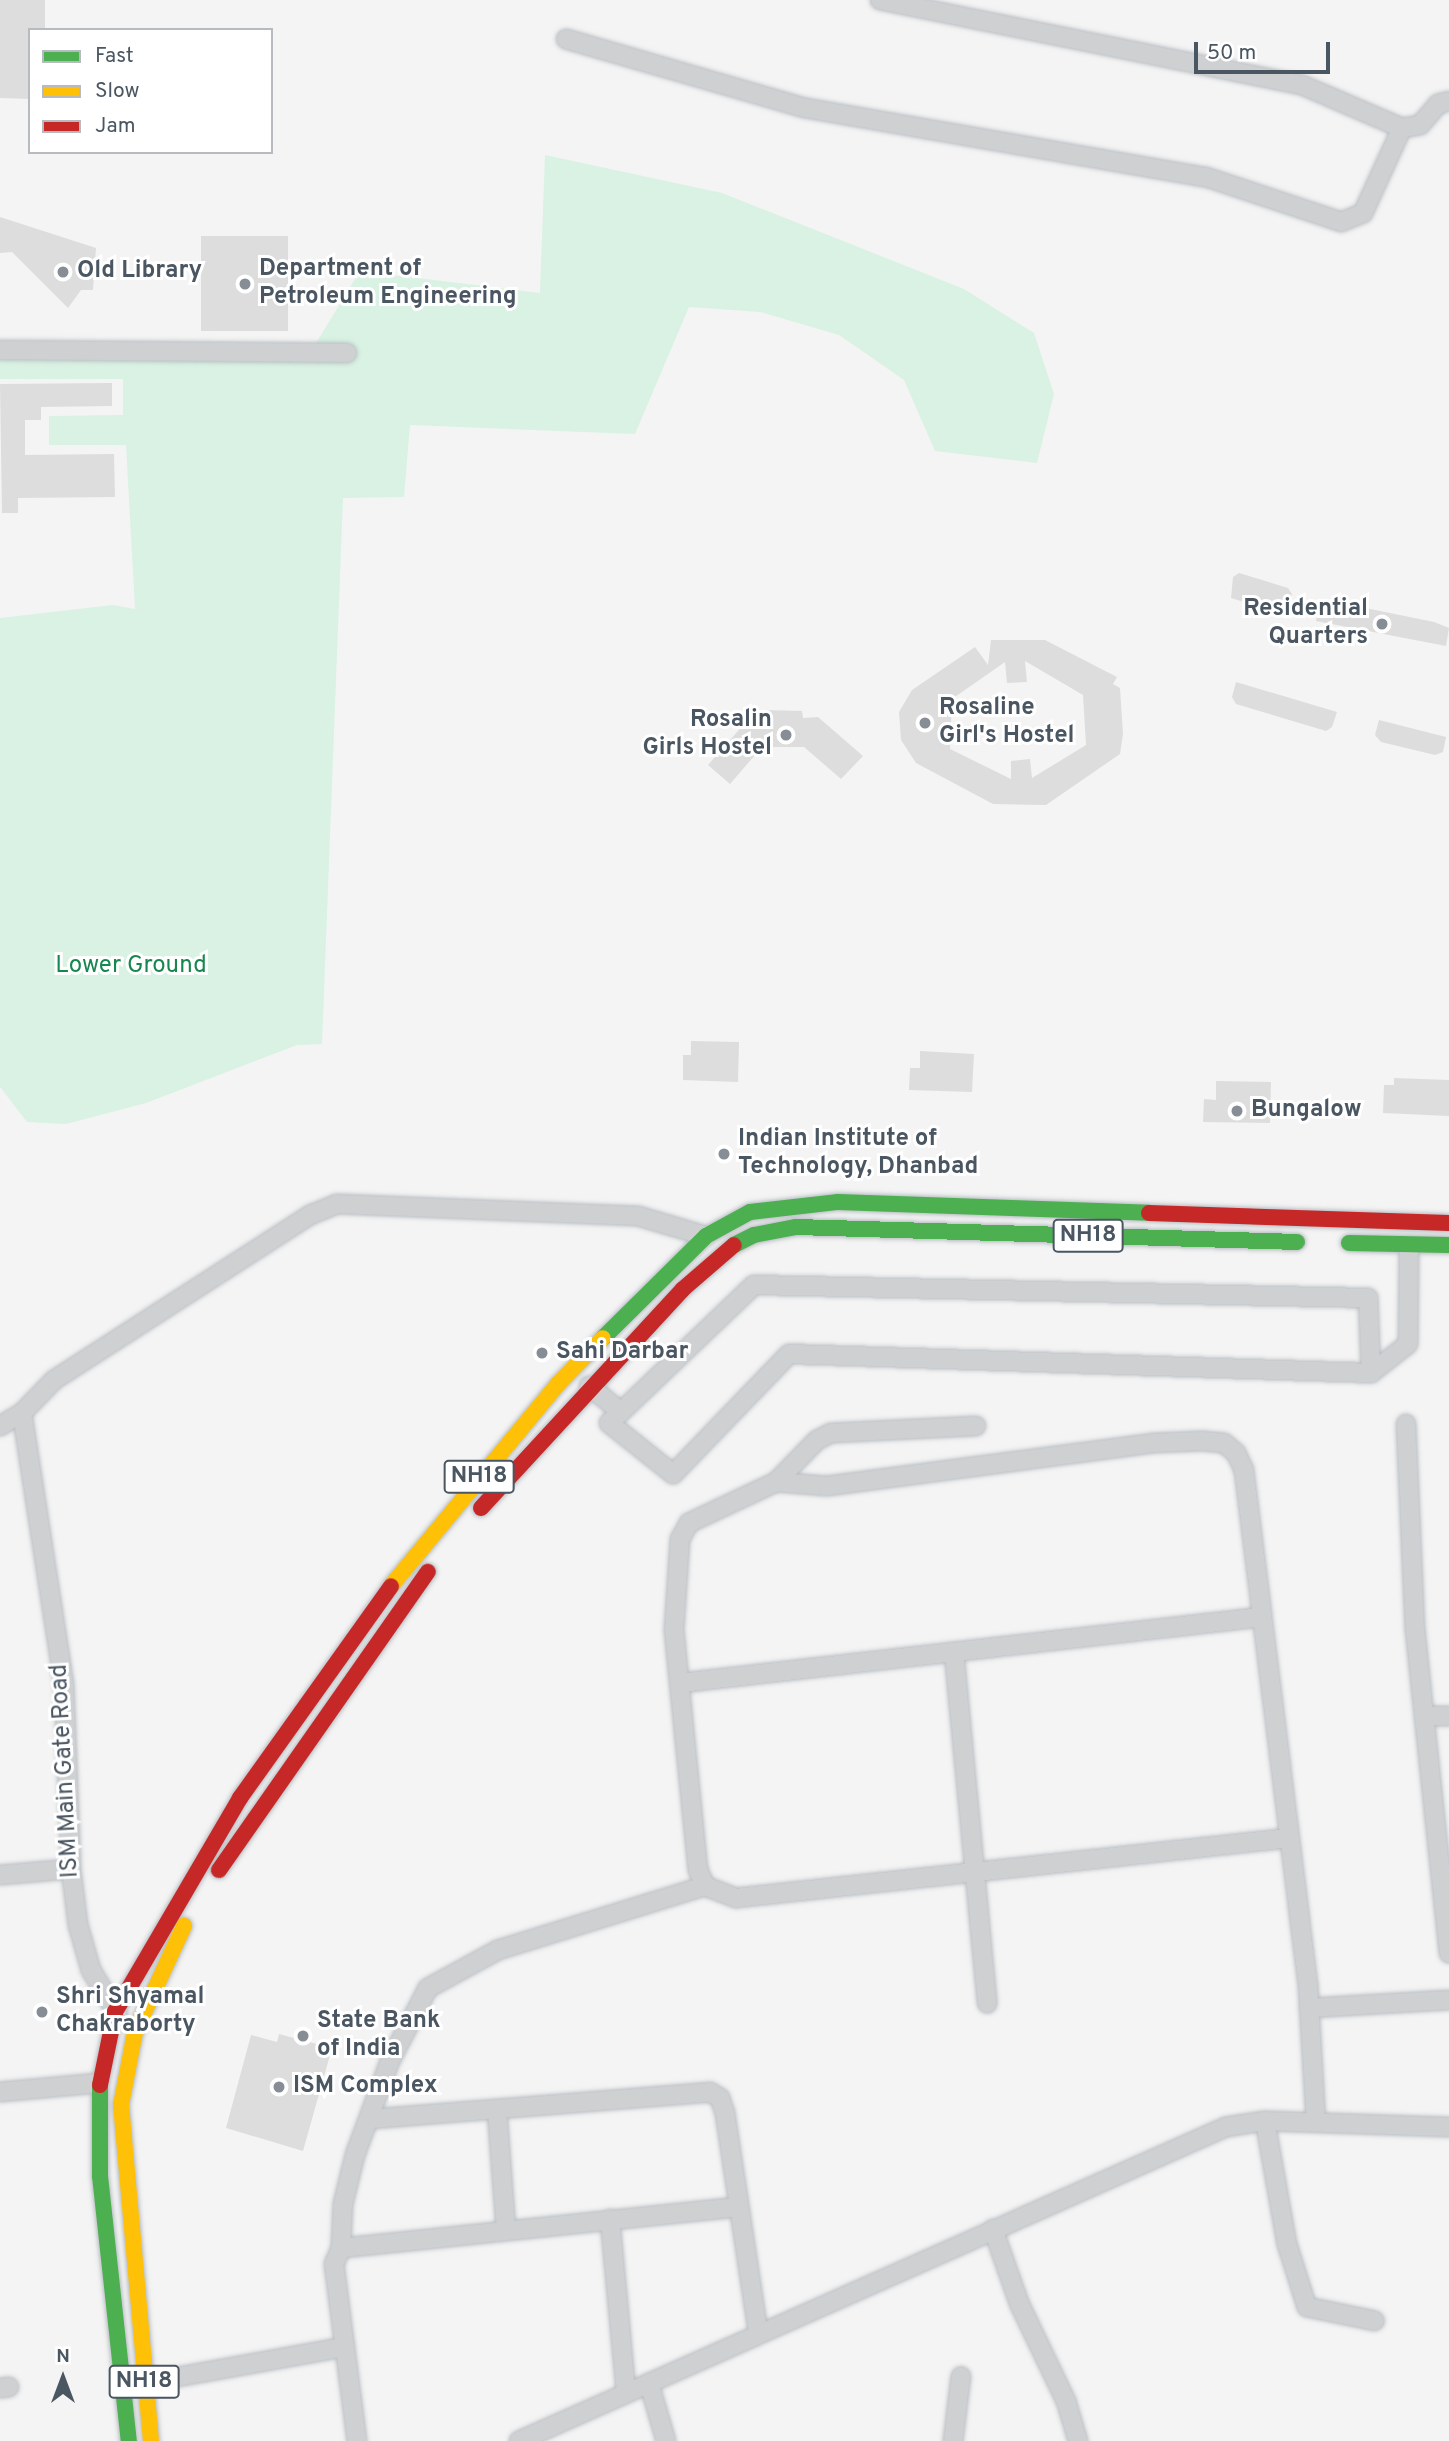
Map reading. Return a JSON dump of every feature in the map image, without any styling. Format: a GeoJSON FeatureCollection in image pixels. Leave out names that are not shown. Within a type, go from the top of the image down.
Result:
{"type":"FeatureCollection","features":[{"type":"Feature","properties":{"kind":"highway","name":"NH18"},"geometry":{"type":"LineString","coordinates":[[129,2441],[100,2176],[99,2082],[115,2012],[240,1798],[358,1626],[558,1384],[706,1236],[750,1212],[838,1202],[1449,1223]]}},
{"type":"Feature","properties":{"kind":"highway","name":"NH18"},"geometry":{"type":"LineString","coordinates":[[465,1527],[589,1386],[706,1266],[731,1247],[772,1231],[898,1227],[1449,1245]]}},
{"type":"Feature","properties":{"kind":"highway","name":"NH18"},"geometry":{"type":"LineString","coordinates":[[151,2441],[120,2137],[125,2068],[135,2032],[194,1908],[362,1660],[443,1554]]}},
{"type":"Feature","properties":{"kind":"street"},"geometry":{"type":"LineString","coordinates":[[880,0],[1302,85],[1402,128],[1419,125],[1448,97]]}},
{"type":"Feature","properties":{"kind":"street"},"geometry":{"type":"LineString","coordinates":[[566,39],[805,108],[1206,177],[1340,222],[1363,213],[1402,128]]}},
{"type":"Feature","properties":{"kind":"street"},"geometry":{"type":"LineString","coordinates":[[0,350],[347,353]]}},
{"type":"Feature","properties":{"kind":"street"},"geometry":{"type":"LineString","coordinates":[[0,1426],[22,1413],[54,1380],[310,1214],[337,1204],[638,1216],[706,1236]]}},
{"type":"Feature","properties":{"kind":"street"},"geometry":{"type":"LineString","coordinates":[[1371,1373],[1368,1298],[754,1285],[609,1423],[673,1474],[789,1354],[1371,1373],[1408,1344],[1409,1245]]}},
{"type":"Feature","properties":{"kind":"street"},"geometry":{"type":"LineString","coordinates":[[589,1386],[621,1412]]}},
{"type":"Feature","properties":{"kind":"street","name":"ISM Main Gate Road"},"geometry":{"type":"LineString","coordinates":[[22,1413],[64,1684],[71,1869],[82,1947],[115,2012],[135,2032]]}},
{"type":"Feature","properties":{"kind":"street"},"geometry":{"type":"LineString","coordinates":[[1406,1424],[1424,1716],[1449,1953]]}},
{"type":"Feature","properties":{"kind":"street"},"geometry":{"type":"LineString","coordinates":[[975,1426],[831,1433],[817,1440],[776,1482],[699,1515],[680,1539],[674,1618],[698,1870],[705,1886],[718,1896],[736,1898],[975,1875],[1289,1838]]}},
{"type":"Feature","properties":{"kind":"street"},"geometry":{"type":"LineString","coordinates":[[776,1482],[827,1486],[1153,1443],[1224,1443],[1244,1470],[1309,2008],[1316,2122]]}},
{"type":"Feature","properties":{"kind":"street"},"geometry":{"type":"LineString","coordinates":[[680,1683],[1262,1617]]}},
{"type":"Feature","properties":{"kind":"street"},"geometry":{"type":"LineString","coordinates":[[954,1652],[987,2003]]}},
{"type":"Feature","properties":{"kind":"street"},"geometry":{"type":"LineString","coordinates":[[1424,1716],[1449,1716]]}},
{"type":"Feature","properties":{"kind":"street"},"geometry":{"type":"LineString","coordinates":[[0,1875],[71,1869]]}},
{"type":"Feature","properties":{"kind":"street"},"geometry":{"type":"LineString","coordinates":[[356,2441],[334,2264],[341,2248],[347,2185],[417,2001],[451,1972],[498,1950],[705,1886]]}},
{"type":"Feature","properties":{"kind":"street"},"geometry":{"type":"LineString","coordinates":[[1309,2008],[1449,2000]]}},
{"type":"Feature","properties":{"kind":"street"},"geometry":{"type":"LineString","coordinates":[[0,2092],[99,2082]]}},
{"type":"Feature","properties":{"kind":"street"},"geometry":{"type":"LineString","coordinates":[[370,2119],[710,2092],[720,2098],[725,2113],[758,2332]]}},
{"type":"Feature","properties":{"kind":"street"},"geometry":{"type":"LineString","coordinates":[[498,2110],[506,2229]]}},
{"type":"Feature","properties":{"kind":"street"},"geometry":{"type":"LineString","coordinates":[[1265,2121],[1287,2244],[1307,2307],[1375,2321]]}},
{"type":"Feature","properties":{"kind":"street"},"geometry":{"type":"LineString","coordinates":[[519,2441],[1191,2139],[1265,2121],[1449,2127]]}},
{"type":"Feature","properties":{"kind":"street"},"geometry":{"type":"LineString","coordinates":[[341,2248],[739,2207]]}},
{"type":"Feature","properties":{"kind":"street"},"geometry":{"type":"LineString","coordinates":[[610,2220],[626,2393]]}},
{"type":"Feature","properties":{"kind":"street"},"geometry":{"type":"LineString","coordinates":[[993,2228],[1019,2304],[1066,2401],[1078,2441]]}},
{"type":"Feature","properties":{"kind":"street"},"geometry":{"type":"LineString","coordinates":[[144,2383],[345,2347]]}},
{"type":"Feature","properties":{"kind":"street"},"geometry":{"type":"LineString","coordinates":[[953,2441],[961,2376]]}},
{"type":"Feature","properties":{"kind":"street"},"geometry":{"type":"LineString","coordinates":[[649,2383],[666,2441]]}},
{"type":"Feature","properties":{"kind":"green space","name":"Lower Ground"},"geometry":{"type":"Polygon","coordinates":[[[545,155],[722,193],[964,289],[1034,333],[1054,394],[1037,463],[935,451],[904,380],[839,335],[760,312],[689,307],[635,434],[410,425],[404,497],[343,498],[322,1044],[297,1045],[146,1103],[66,1124],[27,1122],[0,1087],[0,618],[113,605],[135,609],[126,445],[49,445],[49,416],[123,415],[123,379],[0,379],[0,352],[313,348],[360,271],[540,293],[545,155]]]}},
{"type":"Feature","properties":{"kind":"building"},"geometry":{"type":"Polygon","coordinates":[[[0,0],[45,0],[45,28],[28,28],[28,99],[0,98],[0,0]]]}},
{"type":"Feature","properties":{"kind":"building","name":"Old Library"},"geometry":{"type":"Polygon","coordinates":[[[0,217],[96,248],[93,290],[81,290],[68,308],[12,252],[0,253],[0,217]]]}},
{"type":"Feature","properties":{"kind":"building","name":"Department of Petroleum Engineering"},"geometry":{"type":"Polygon","coordinates":[[[201,236],[288,236],[288,331],[201,331],[201,236]]]}},
{"type":"Feature","properties":{"kind":"building"},"geometry":{"type":"Polygon","coordinates":[[[112,383],[112,406],[41,407],[41,420],[25,420],[25,455],[114,454],[115,497],[18,498],[18,513],[2,513],[0,384],[112,383]]]}},
{"type":"Feature","properties":{"kind":"building","name":"Residential Quarters"},"geometry":{"type":"Polygon","coordinates":[[[1239,573],[1288,588],[1292,594],[1287,610],[1283,614],[1231,598],[1233,577],[1239,573]]]}},
{"type":"Feature","properties":{"kind":"building","name":"Residential Quarters"},"geometry":{"type":"Polygon","coordinates":[[[1336,602],[1434,622],[1449,628],[1446,646],[1316,621],[1320,603],[1336,602]]]}},
{"type":"Feature","properties":{"kind":"building","name":"Rosaline Girl's Hostel"},"geometry":{"type":"Polygon","coordinates":[[[991,640],[1045,640],[1117,677],[1113,684],[1120,688],[1123,734],[1120,754],[1046,805],[993,804],[916,763],[901,740],[899,712],[912,690],[975,647],[988,665],[991,640]],[[1025,661],[1027,682],[1007,683],[1005,662],[952,699],[950,749],[1011,779],[1011,761],[1030,759],[1032,778],[1086,745],[1083,695],[1025,661]]]}},
{"type":"Feature","properties":{"kind":"building","name":"Residential Quarters"},"geometry":{"type":"Polygon","coordinates":[[[1236,682],[1337,712],[1332,727],[1326,731],[1236,704],[1232,697],[1236,682]]]}},
{"type":"Feature","properties":{"kind":"building","name":"Rosalin Girls Hostel"},"geometry":{"type":"Polygon","coordinates":[[[764,710],[802,711],[803,718],[818,717],[863,756],[841,779],[804,747],[762,747],[730,784],[708,765],[745,723],[764,720],[764,710]]]}},
{"type":"Feature","properties":{"kind":"building","name":"Residential Quarters"},"geometry":{"type":"Polygon","coordinates":[[[1379,720],[1446,737],[1443,752],[1435,755],[1381,742],[1375,735],[1379,720]]]}},
{"type":"Feature","properties":{"kind":"building"},"geometry":{"type":"Polygon","coordinates":[[[691,1041],[739,1042],[738,1082],[683,1080],[683,1055],[691,1055],[691,1041]]]}},
{"type":"Feature","properties":{"kind":"building"},"geometry":{"type":"Polygon","coordinates":[[[920,1051],[974,1054],[972,1092],[909,1090],[910,1068],[920,1068],[920,1051]]]}},
{"type":"Feature","properties":{"kind":"building","name":"Bungalow"},"geometry":{"type":"Polygon","coordinates":[[[1394,1078],[1449,1080],[1449,1116],[1383,1113],[1384,1085],[1394,1085],[1394,1078]]]}},
{"type":"Feature","properties":{"kind":"building","name":"Bungalow"},"geometry":{"type":"Polygon","coordinates":[[[1216,1081],[1271,1082],[1270,1123],[1203,1122],[1204,1099],[1216,1100],[1216,1081]]]}},
{"type":"Feature","properties":{"kind":"building","name":"ISM Complex"},"geometry":{"type":"Polygon","coordinates":[[[279,2034],[332,2048],[303,2151],[226,2128],[251,2035],[277,2042],[279,2034]]]}},
{"type":"Feature","properties":{"kind":"traffic: fast"},"geometry":{"type":"LineString","coordinates":[[603,1338],[706,1236],[750,1212],[838,1202],[1149,1213]]}},
{"type":"Feature","properties":{"kind":"traffic: fast"},"geometry":{"type":"LineString","coordinates":[[734,1245],[754,1235],[796,1227],[1297,1242]]}},
{"type":"Feature","properties":{"kind":"traffic: fast"},"geometry":{"type":"LineString","coordinates":[[1349,1243],[1449,1245]]}},
{"type":"Feature","properties":{"kind":"traffic: fast"},"geometry":{"type":"LineString","coordinates":[[100,2085],[100,2176],[129,2441]]}},
{"type":"Feature","properties":{"kind":"traffic: slow"},"geometry":{"type":"LineString","coordinates":[[391,1586],[558,1384],[603,1338]]}},
{"type":"Feature","properties":{"kind":"traffic: slow"},"geometry":{"type":"LineString","coordinates":[[151,2441],[121,2105],[135,2032],[184,1926]]}},
{"type":"Feature","properties":{"kind":"traffic: jam"},"geometry":{"type":"LineString","coordinates":[[1149,1213],[1449,1223]]}},
{"type":"Feature","properties":{"kind":"traffic: jam"},"geometry":{"type":"LineString","coordinates":[[481,1508],[683,1289],[734,1245]]}},
{"type":"Feature","properties":{"kind":"traffic: jam"},"geometry":{"type":"LineString","coordinates":[[219,1870],[428,1572]]}},
{"type":"Feature","properties":{"kind":"traffic: jam"},"geometry":{"type":"LineString","coordinates":[[100,2085],[115,2012],[240,1798],[391,1586]]}},
{"type":"Feature","properties":{"kind":"place","name":"Old Library"},"geometry":{"type":"Point","coordinates":[63,272]}},
{"type":"Feature","properties":{"kind":"place","name":"Department of Petroleum Engineering"},"geometry":{"type":"Point","coordinates":[245,284]}},
{"type":"Feature","properties":{"kind":"place","name":"Residential Quarters"},"geometry":{"type":"Point","coordinates":[1382,624]}},
{"type":"Feature","properties":{"kind":"place","name":"Rosaline Girl's Hostel"},"geometry":{"type":"Point","coordinates":[925,723]}},
{"type":"Feature","properties":{"kind":"place","name":"Rosalin Girls Hostel"},"geometry":{"type":"Point","coordinates":[786,735]}},
{"type":"Feature","properties":{"kind":"place","name":"Bungalow"},"geometry":{"type":"Point","coordinates":[1237,1111]}},
{"type":"Feature","properties":{"kind":"place","name":"Indian Institute of Technology, Dhanbad"},"geometry":{"type":"Point","coordinates":[724,1154]}},
{"type":"Feature","properties":{"kind":"place","name":"Sahi Darbar"},"geometry":{"type":"Point","coordinates":[542,1353]}},
{"type":"Feature","properties":{"kind":"place","name":"Shri Shyamal Chakraborty"},"geometry":{"type":"Point","coordinates":[42,2012]}},
{"type":"Feature","properties":{"kind":"place","name":"State Bank of India"},"geometry":{"type":"Point","coordinates":[303,2036]}},
{"type":"Feature","properties":{"kind":"place","name":"ISM Complex"},"geometry":{"type":"Point","coordinates":[279,2087]}}]}
